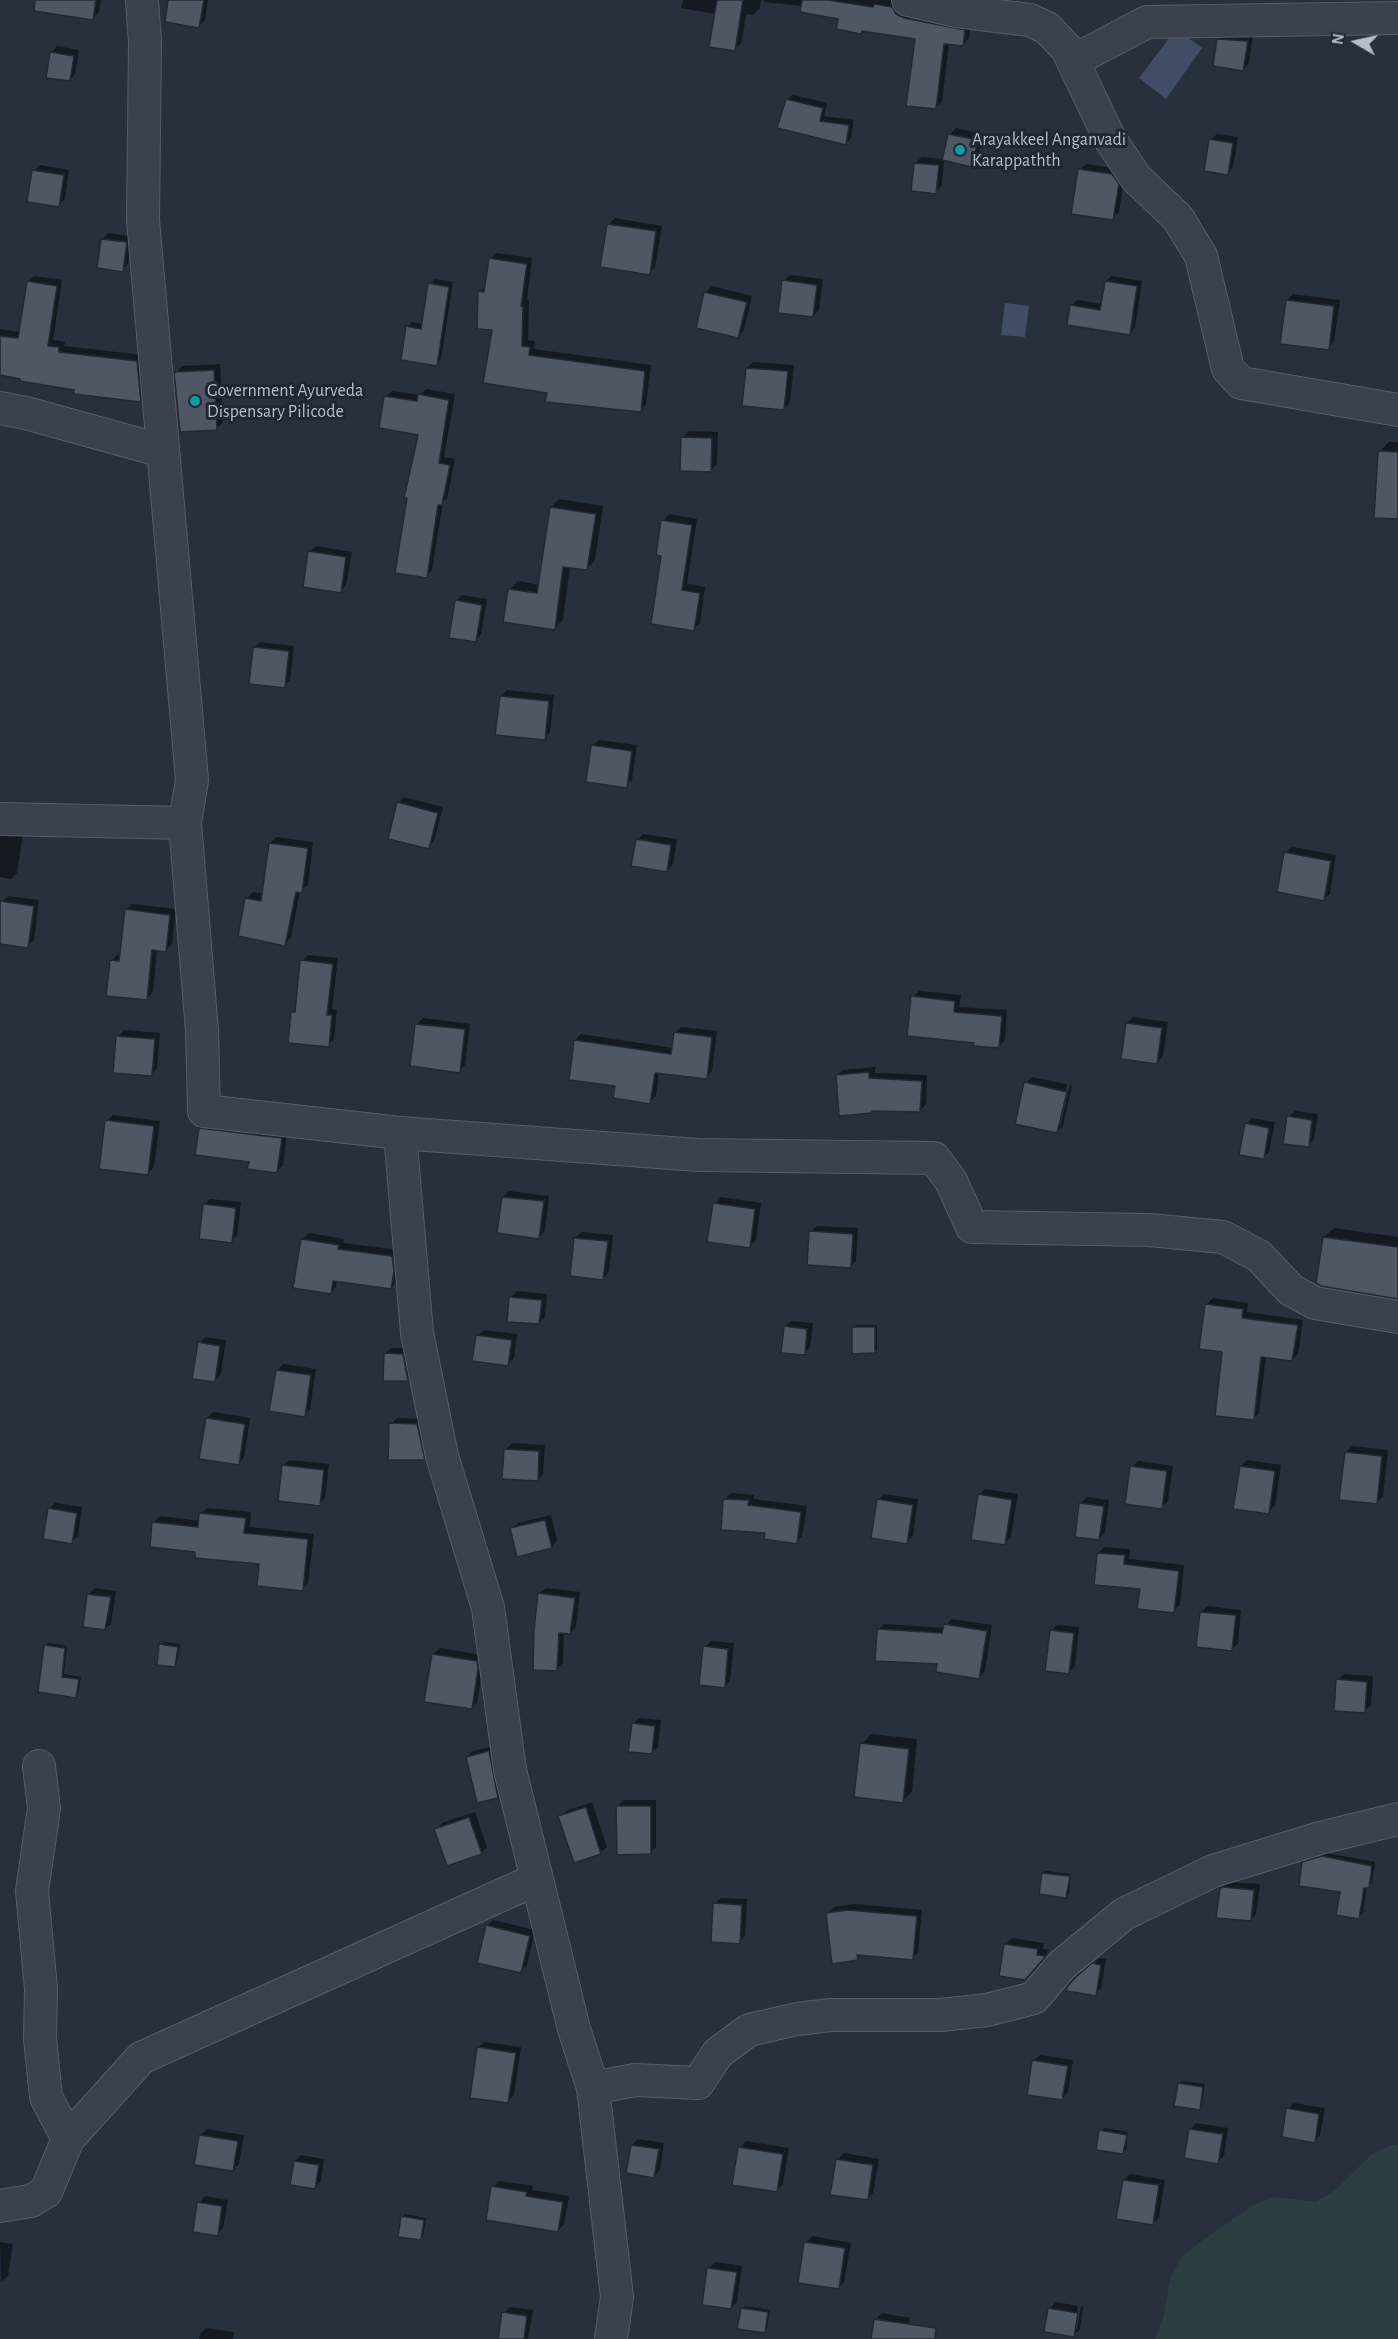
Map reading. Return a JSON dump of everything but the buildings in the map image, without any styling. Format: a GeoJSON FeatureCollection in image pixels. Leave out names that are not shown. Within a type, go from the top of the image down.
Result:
{"type":"FeatureCollection","features":[{"type":"Feature","properties":{"kind":"street"},"geometry":{"type":"LineString","coordinates":[[142,0],[145,42],[143,220],[192,780],[185,822],[202,1031],[204,1111],[400,1133],[699,1155],[934,1158],[951,1181],[972,1227],[1149,1230],[1223,1237],[1259,1256],[1291,1290],[1315,1302],[1398,1317]]}},
{"type":"Feature","properties":{"kind":"street"},"geometry":{"type":"LineString","coordinates":[[908,0],[956,11],[1028,10],[1067,49],[1110,140],[1136,178],[1178,218],[1201,256],[1228,369],[1241,383],[1398,410]]}},
{"type":"Feature","properties":{"kind":"street"},"geometry":{"type":"LineString","coordinates":[[1073,61],[1147,22],[1398,18]]}},
{"type":"Feature","properties":{"kind":"street"},"geometry":{"type":"LineString","coordinates":[[0,408],[163,451]]}},
{"type":"Feature","properties":{"kind":"street"},"geometry":{"type":"LineString","coordinates":[[0,819],[185,822]]}},
{"type":"Feature","properties":{"kind":"street"},"geometry":{"type":"LineString","coordinates":[[400,1133],[417,1333],[442,1456],[488,1608],[510,1770],[574,2029],[593,2088],[617,2297],[611,2339]]}},
{"type":"Feature","properties":{"kind":"street"},"geometry":{"type":"LineString","coordinates":[[39,1766],[44,1808],[32,1891],[41,1989],[40,2039],[46,2097],[68,2139]]}},
{"type":"Feature","properties":{"kind":"street"},"geometry":{"type":"LineString","coordinates":[[593,2088],[635,2080],[698,2083],[718,2053],[749,2030],[797,2019],[831,2015],[940,2015],[987,2010],[1034,1998],[1062,1965],[1124,1914],[1213,1871],[1320,1838],[1398,1819]]}},
{"type":"Feature","properties":{"kind":"street"},"geometry":{"type":"LineString","coordinates":[[0,2206],[31,2201],[46,2192],[68,2139],[141,2058],[537,1879]]}},
{"type":"Feature","properties":{"kind":"shaded area"},"geometry":{"type":"Polygon","coordinates":[[[1391,2145],[1398,2145],[1398,2339],[1155,2339],[1163,2319],[1171,2275],[1182,2257],[1199,2243],[1253,2205],[1275,2197],[1316,2202],[1335,2190],[1372,2154],[1391,2145]]]}},
{"type":"Feature","properties":{"kind":"water"},"geometry":{"type":"Polygon","coordinates":[[[1176,29],[1202,48],[1166,99],[1139,78],[1176,29]]]}},
{"type":"Feature","properties":{"kind":"water"},"geometry":{"type":"Polygon","coordinates":[[[1005,303],[1029,306],[1025,337],[1001,335],[1005,303]]]}},
{"type":"Feature","properties":{"kind":"place","name":"Arayakkeel Anganvadi Karappathth"},"geometry":{"type":"Point","coordinates":[960,150]}},
{"type":"Feature","properties":{"kind":"place","name":"Government Ayurveda Dispensary Pilicode"},"geometry":{"type":"Point","coordinates":[195,401]}}]}
